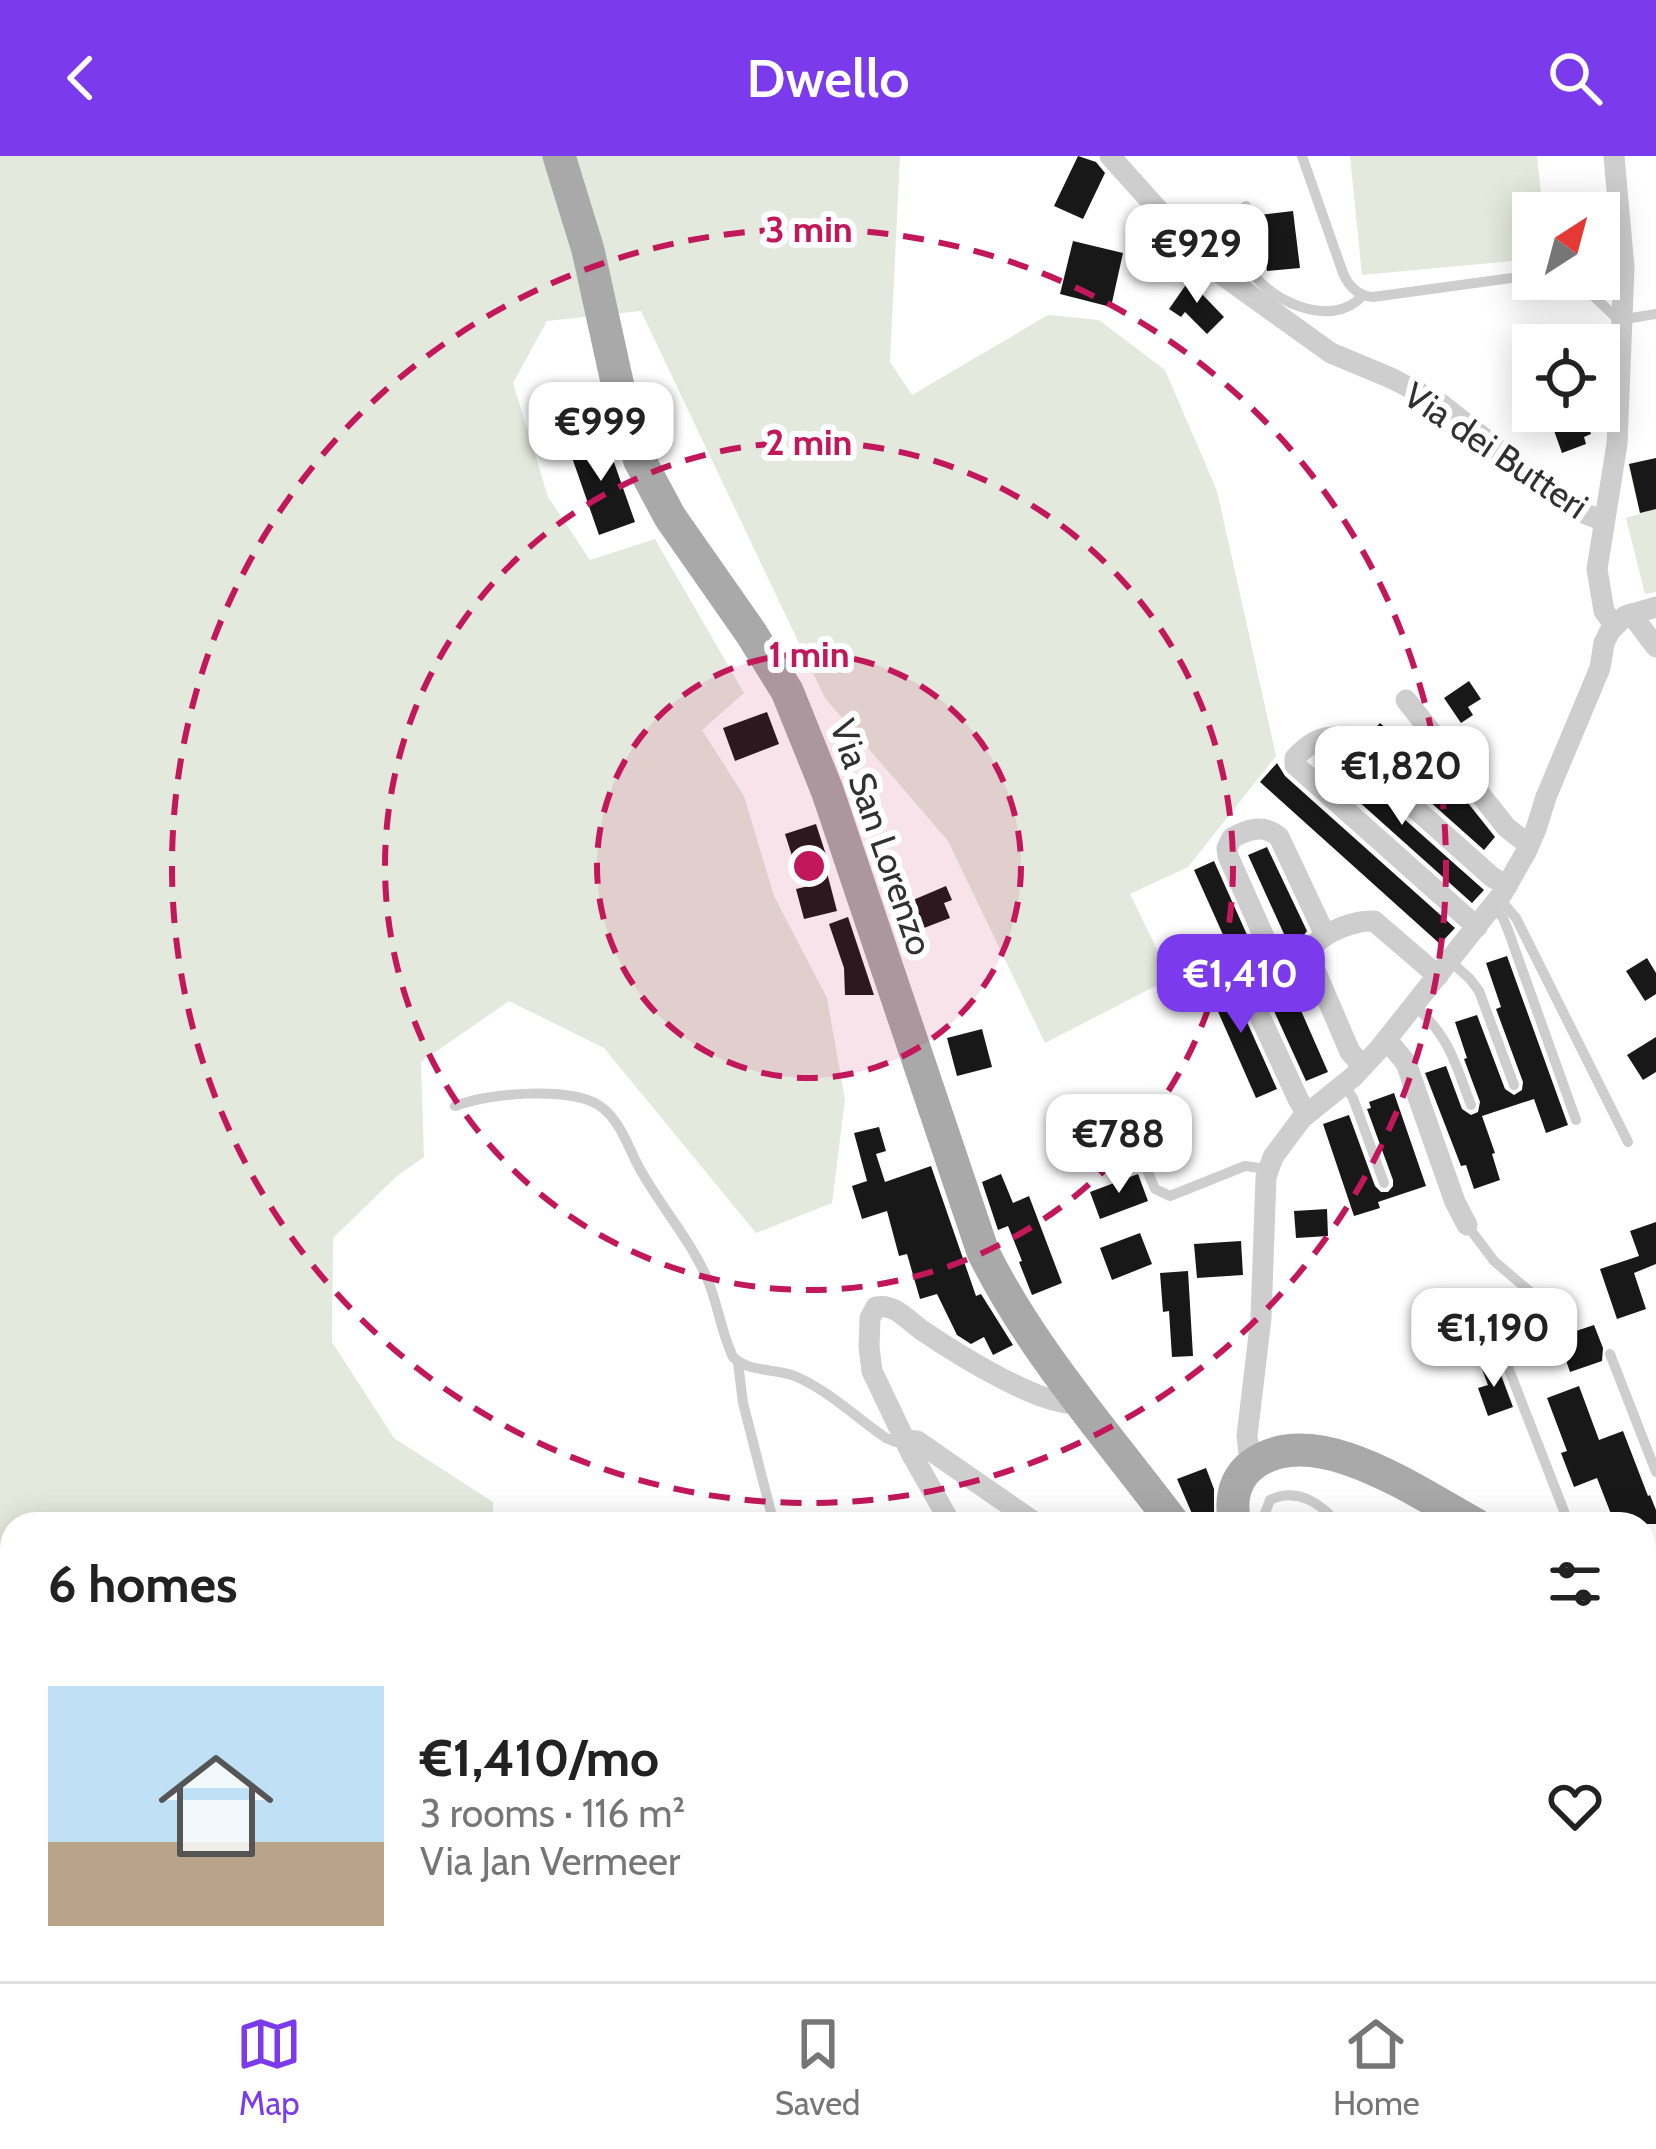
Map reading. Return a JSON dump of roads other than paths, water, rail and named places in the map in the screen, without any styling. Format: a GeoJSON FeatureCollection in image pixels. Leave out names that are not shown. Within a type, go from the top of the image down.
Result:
{"type":"FeatureCollection","features":[{"type":"Feature","properties":{"kind":"main road","name":"Via San Lorenzo"},"geometry":{"type":"LineString","coordinates":[[559,156],[640,461],[670,517],[787,691],[827,790],[983,1252],[1017,1312],[1165,1512]]}},
{"type":"Feature","properties":{"kind":"main road"},"geometry":{"type":"LineString","coordinates":[[1233,1512],[1235,1490],[1255,1463],[1271,1455],[1315,1451],[1376,1470],[1453,1512]]}},
{"type":"Feature","properties":{"kind":"street","name":"Via dei Butteri"},"geometry":{"type":"LineString","coordinates":[[1110,156],[1218,272],[1331,353],[1441,404],[1574,509],[1604,521]]}},
{"type":"Feature","properties":{"kind":"street"},"geometry":{"type":"LineString","coordinates":[[1615,156],[1624,267],[1622,321],[1616,454],[1598,578],[1604,611],[1656,647]]}},
{"type":"Feature","properties":{"kind":"street"},"geometry":{"type":"LineString","coordinates":[[1255,1463],[1247,1436],[1261,1318],[1268,1169],[1289,1133],[1387,1040],[1500,897],[1529,845],[1600,668],[1606,640],[1623,620],[1656,607]]}},
{"type":"Feature","properties":{"kind":"street"},"geometry":{"type":"LineString","coordinates":[[1406,700],[1506,827],[1529,845]]}},
{"type":"Feature","properties":{"kind":"street"},"geometry":{"type":"LineString","coordinates":[[1478,927],[1295,765],[1295,758],[1310,745],[1335,737],[1492,877],[1500,897]]}},
{"type":"Feature","properties":{"kind":"street"},"geometry":{"type":"LineString","coordinates":[[1265,938],[1227,848],[1232,838],[1258,829],[1279,837],[1324,935]]}},
{"type":"Feature","properties":{"kind":"street"},"geometry":{"type":"LineString","coordinates":[[1363,1066],[1350,1052],[1311,961],[1311,948],[1324,935],[1374,921],[1444,969]]}},
{"type":"Feature","properties":{"kind":"street"},"geometry":{"type":"LineString","coordinates":[[1239,971],[1307,1114]]}},
{"type":"Feature","properties":{"kind":"street"},"geometry":{"type":"LineString","coordinates":[[1387,1040],[1406,1063],[1467,1225]]}},
{"type":"Feature","properties":{"kind":"street"},"geometry":{"type":"LineString","coordinates":[[944,1512],[877,1386],[869,1359],[870,1318],[879,1305],[895,1309],[924,1332],[1021,1388],[1064,1405],[1083,1403]]}},
{"type":"Feature","properties":{"kind":"street"},"geometry":{"type":"LineString","coordinates":[[905,1440],[916,1441],[1020,1512]]}},
{"type":"Feature","properties":{"kind":"lane"},"geometry":{"type":"LineString","coordinates":[[1302,156],[1343,273],[1362,296],[1512,278]]}},
{"type":"Feature","properties":{"kind":"lane"},"geometry":{"type":"LineString","coordinates":[[1246,206],[1245,252],[1256,278],[1298,305],[1321,312],[1350,307],[1362,296]]}},
{"type":"Feature","properties":{"kind":"lane"},"geometry":{"type":"LineString","coordinates":[[1598,300],[1622,321],[1656,314]]}},
{"type":"Feature","properties":{"kind":"lane"},"geometry":{"type":"LineString","coordinates":[[1500,897],[1503,918],[1576,1120]]}},
{"type":"Feature","properties":{"kind":"lane"},"geometry":{"type":"LineString","coordinates":[[1500,897],[1516,918],[1628,1142]]}},
{"type":"Feature","properties":{"kind":"lane"},"geometry":{"type":"LineString","coordinates":[[1444,969],[1479,992],[1514,1085]]}},
{"type":"Feature","properties":{"kind":"lane"},"geometry":{"type":"LineString","coordinates":[[1414,1005],[1446,1040],[1471,1105]]}},
{"type":"Feature","properties":{"kind":"lane"},"geometry":{"type":"LineString","coordinates":[[1343,1084],[1353,1097],[1384,1183]]}},
{"type":"Feature","properties":{"kind":"lane"},"geometry":{"type":"LineString","coordinates":[[455,1106],[508,1093],[588,1100],[603,1108],[703,1269],[738,1363],[743,1403],[771,1512]]}},
{"type":"Feature","properties":{"kind":"lane"},"geometry":{"type":"LineString","coordinates":[[1144,1163],[1156,1189],[1170,1196],[1245,1166],[1268,1169]]}},
{"type":"Feature","properties":{"kind":"lane"},"geometry":{"type":"LineString","coordinates":[[1467,1225],[1494,1261],[1534,1295]]}},
{"type":"Feature","properties":{"kind":"lane"},"geometry":{"type":"LineString","coordinates":[[1501,1349],[1564,1512]]}},
{"type":"Feature","properties":{"kind":"lane"},"geometry":{"type":"LineString","coordinates":[[1610,1354],[1656,1472]]}},
{"type":"Feature","properties":{"kind":"lane"},"geometry":{"type":"LineString","coordinates":[[738,1363],[797,1377],[886,1438],[905,1440]]}},
{"type":"Feature","properties":{"kind":"lane"},"geometry":{"type":"LineString","coordinates":[[1265,1512],[1276,1497],[1290,1494],[1325,1512]]}}]}
